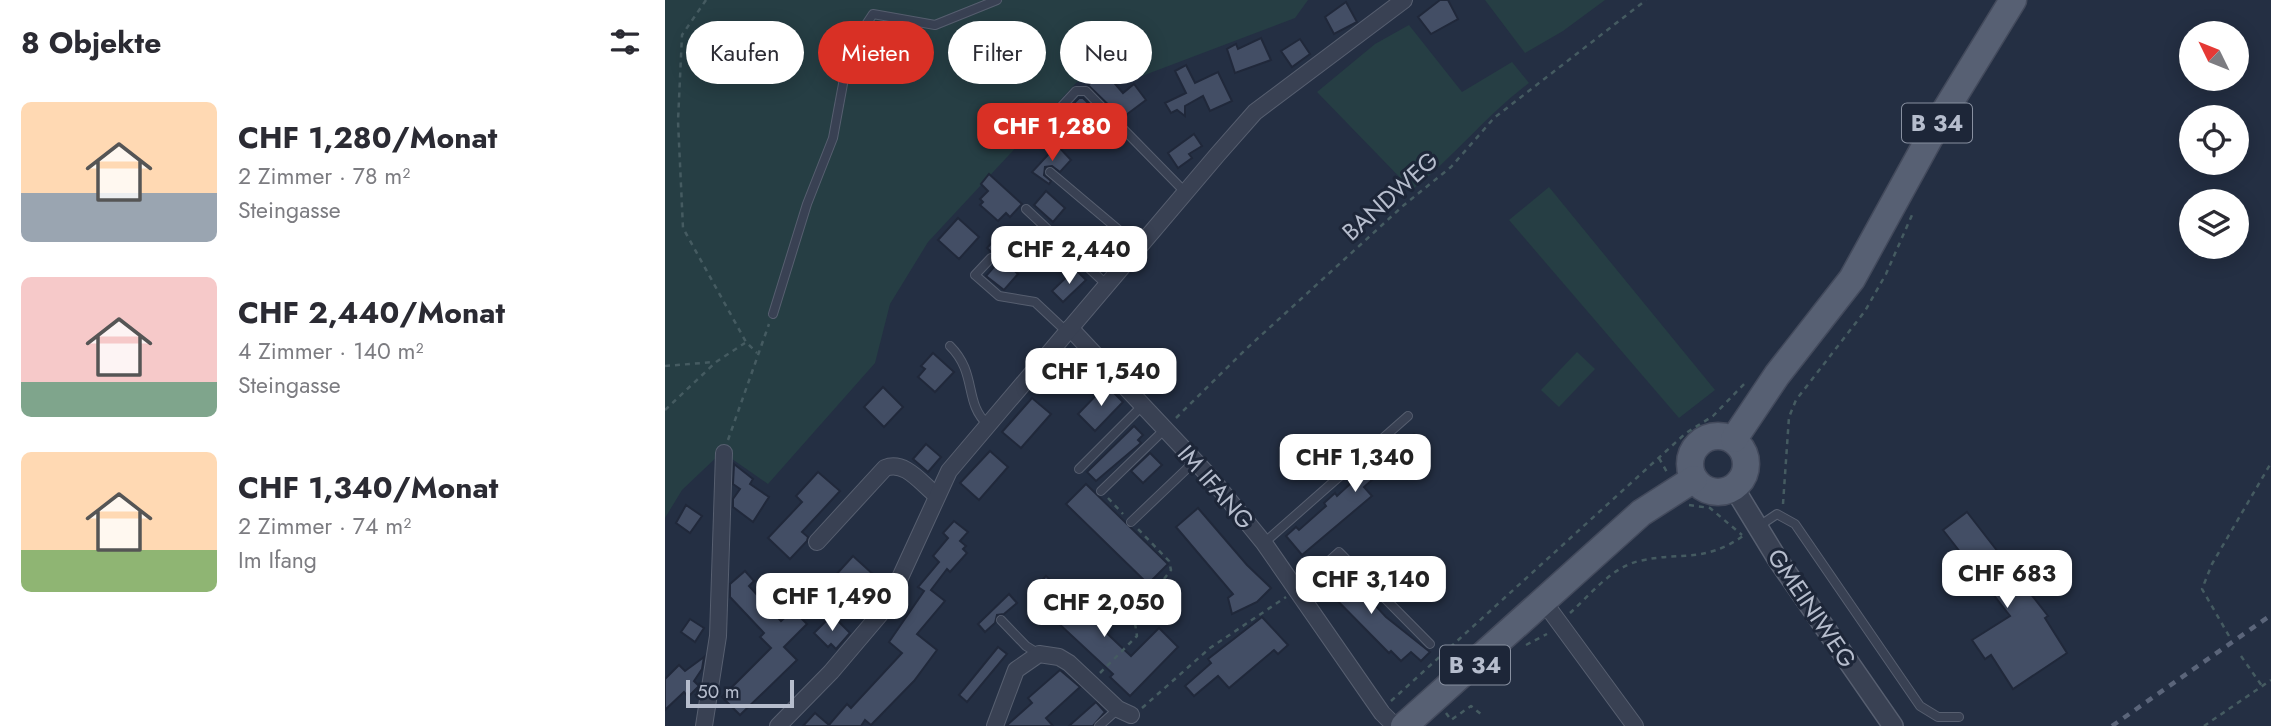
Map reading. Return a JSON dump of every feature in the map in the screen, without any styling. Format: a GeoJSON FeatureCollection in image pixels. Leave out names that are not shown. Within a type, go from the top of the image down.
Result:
{"type":"FeatureCollection","features":[{"type":"Feature","properties":{"kind":"main road","name":"B 34"},"geometry":{"type":"LineString","coordinates":[[1734,439],[1777,374],[1851,279],[1940,119],[2013,0]]}},
{"type":"Feature","properties":{"kind":"main road"},"geometry":{"type":"LineString","coordinates":[[1717,435],[1734,439],[1743,449],[1747,463],[1744,477],[1734,488],[1716,492],[1685,484],[1690,462],[1701,440],[1717,435]]}},
{"type":"Feature","properties":{"kind":"main road","name":"B 34"},"geometry":{"type":"LineString","coordinates":[[1393,720],[1552,612],[1641,513],[1685,484]]}},
{"type":"Feature","properties":{"kind":"street"},"geometry":{"type":"LineString","coordinates":[[778,726],[831,672],[887,606],[949,471],[1185,192],[1255,112],[1404,0]]}},
{"type":"Feature","properties":{"kind":"street","name":"IM IFANG"},"geometry":{"type":"LineString","coordinates":[[1069,330],[1195,461],[1264,543],[1395,726]]}},
{"type":"Feature","properties":{"kind":"street"},"geometry":{"type":"LineString","coordinates":[[704,726],[718,636],[724,453]]}},
{"type":"Feature","properties":{"kind":"street"},"geometry":{"type":"LineString","coordinates":[[817,542],[885,468],[894,464],[903,467],[936,495]]}},
{"type":"Feature","properties":{"kind":"street","name":"GMEINIWEG"},"geometry":{"type":"LineString","coordinates":[[1734,488],[1751,531],[1893,726]]}},
{"type":"Feature","properties":{"kind":"street"},"geometry":{"type":"LineString","coordinates":[[1552,612],[1635,726]]}},
{"type":"Feature","properties":{"kind":"street"},"geometry":{"type":"LineString","coordinates":[[995,726],[1016,670],[1039,654],[1059,657],[1125,712]]}},
{"type":"Feature","properties":{"kind":"lane"},"geometry":{"type":"LineString","coordinates":[[773,313],[807,204],[833,138],[845,73],[857,38],[873,14],[935,25],[997,0]]}},
{"type":"Feature","properties":{"kind":"lane"},"geometry":{"type":"LineString","coordinates":[[1050,119],[1076,91],[1086,91],[1185,192]]}},
{"type":"Feature","properties":{"kind":"lane"},"geometry":{"type":"LineString","coordinates":[[1050,172],[1139,247]]}},
{"type":"Feature","properties":{"kind":"lane"},"geometry":{"type":"LineString","coordinates":[[1026,209],[1107,285]]}},
{"type":"Feature","properties":{"kind":"lane"},"geometry":{"type":"LineString","coordinates":[[991,258],[975,275],[999,296],[1035,302],[1069,330]]}},
{"type":"Feature","properties":{"kind":"lane"},"geometry":{"type":"LineString","coordinates":[[950,346],[965,363],[975,409],[988,425]]}},
{"type":"Feature","properties":{"kind":"lane"},"geometry":{"type":"LineString","coordinates":[[1079,469],[1143,405]]}},
{"type":"Feature","properties":{"kind":"lane"},"geometry":{"type":"LineString","coordinates":[[1264,543],[1408,416]]}},
{"type":"Feature","properties":{"kind":"lane"},"geometry":{"type":"LineString","coordinates":[[1101,491],[1165,429]]}},
{"type":"Feature","properties":{"kind":"lane"},"geometry":{"type":"LineString","coordinates":[[1131,522],[1195,461]]}},
{"type":"Feature","properties":{"kind":"lane"},"geometry":{"type":"LineString","coordinates":[[1751,531],[1777,514],[1795,524],[1920,706],[1938,717],[1959,717]]}},
{"type":"Feature","properties":{"kind":"lane"},"geometry":{"type":"LineString","coordinates":[[1297,590],[1339,552],[1430,644]]}},
{"type":"Feature","properties":{"kind":"lane"},"geometry":{"type":"LineString","coordinates":[[1001,620],[1026,646],[1039,654]]}},
{"type":"Feature","properties":{"kind":"lane"},"geometry":{"type":"LineString","coordinates":[[1099,726],[1125,712]]}},
{"type":"Feature","properties":{"kind":"path"},"geometry":{"type":"LineString","coordinates":[[706,0],[682,35],[678,121],[683,229],[746,342],[757,353]]}},
{"type":"Feature","properties":{"kind":"path","name":"BANDWEG"},"geometry":{"type":"LineString","coordinates":[[1165,429],[1245,351],[1404,205],[1451,167],[1494,118],[1646,0]]}},
{"type":"Feature","properties":{"kind":"path"},"geometry":{"type":"LineString","coordinates":[[1785,500],[1789,417],[1796,400],[1865,311],[1886,274],[1917,205]]}},
{"type":"Feature","properties":{"kind":"path"},"geometry":{"type":"LineString","coordinates":[[724,453],[773,313]]}},
{"type":"Feature","properties":{"kind":"path"},"geometry":{"type":"LineString","coordinates":[[665,410],[716,362],[746,342]]}},
{"type":"Feature","properties":{"kind":"path"},"geometry":{"type":"LineString","coordinates":[[665,366],[716,362]]}},
{"type":"Feature","properties":{"kind":"path"},"geometry":{"type":"LineString","coordinates":[[1393,720],[1390,702],[1659,457],[1694,427],[1713,416],[1752,375]]}},
{"type":"Feature","properties":{"kind":"path"},"geometry":{"type":"LineString","coordinates":[[1659,457],[1685,484],[1686,504],[1710,508],[1751,531]]}},
{"type":"Feature","properties":{"kind":"path"},"geometry":{"type":"LineString","coordinates":[[2229,636],[2202,589],[2212,564],[2271,463]]}},
{"type":"Feature","properties":{"kind":"path"},"geometry":{"type":"LineString","coordinates":[[1090,683],[1137,636],[1134,617],[1171,570],[1169,561],[1101,491]]}},
{"type":"Feature","properties":{"kind":"path"},"geometry":{"type":"LineString","coordinates":[[1521,647],[1541,640],[1552,612],[1625,566],[1639,561],[1711,554],[1751,531]]}},
{"type":"Feature","properties":{"kind":"path"},"geometry":{"type":"LineString","coordinates":[[1125,712],[1139,712],[1210,648],[1297,590]]}},
{"type":"Feature","properties":{"kind":"path"},"geometry":{"type":"LineString","coordinates":[[2241,656],[2262,686]]}},
{"type":"Feature","properties":{"kind":"path"},"geometry":{"type":"LineString","coordinates":[[2204,726],[2271,680]]}},
{"type":"Feature","properties":{"kind":"path"},"geometry":{"type":"LineString","coordinates":[[1454,725],[1445,713],[1455,705]]}},
{"type":"Feature","properties":{"kind":"path"},"geometry":{"type":"LineString","coordinates":[[1451,720],[1471,706],[1482,715]]}},
{"type":"Feature","properties":{"kind":"green space"},"geometry":{"type":"Polygon","coordinates":[[[665,0],[1308,0],[1295,18],[1152,72],[1152,21],[1060,21],[1060,84],[1075,84],[928,242],[890,304],[875,363],[768,484],[722,452],[682,490],[665,518],[665,0]]]}},
{"type":"Feature","properties":{"kind":"green space"},"geometry":{"type":"Polygon","coordinates":[[[1485,0],[1605,0],[1563,31],[1525,53],[1485,0]]]}},
{"type":"Feature","properties":{"kind":"green space"},"geometry":{"type":"Polygon","coordinates":[[[1409,25],[1462,92],[1512,62],[1529,83],[1412,190],[1317,92],[1375,44],[1409,25]]]}},
{"type":"Feature","properties":{"kind":"green space"},"geometry":{"type":"Polygon","coordinates":[[[1549,187],[1715,390],[1679,418],[1509,220],[1549,187]]]}},
{"type":"Feature","properties":{"kind":"green space"},"geometry":{"type":"Polygon","coordinates":[[[1577,352],[1595,369],[1559,407],[1541,390],[1577,352]]]}},
{"type":"Feature","properties":{"kind":"building"},"geometry":{"type":"Polygon","coordinates":[[[1440,0],[1448,0],[1458,19],[1431,34],[1418,17],[1440,0]]]}},
{"type":"Feature","properties":{"kind":"building"},"geometry":{"type":"Polygon","coordinates":[[[1346,2],[1357,22],[1334,34],[1325,17],[1346,2]]]}},
{"type":"Feature","properties":{"kind":"building"},"geometry":{"type":"Polygon","coordinates":[[[1261,38],[1271,60],[1235,73],[1227,49],[1236,44],[1238,49],[1261,38]]]}},
{"type":"Feature","properties":{"kind":"building"},"geometry":{"type":"Polygon","coordinates":[[[1300,39],[1310,54],[1292,67],[1281,51],[1300,39]]]}},
{"type":"Feature","properties":{"kind":"building"},"geometry":{"type":"Polygon","coordinates":[[[1186,65],[1195,83],[1218,72],[1232,101],[1210,111],[1203,96],[1185,106],[1185,116],[1177,110],[1171,113],[1165,103],[1186,93],[1175,71],[1186,65]]]}},
{"type":"Feature","properties":{"kind":"building"},"geometry":{"type":"Polygon","coordinates":[[[1115,84],[1123,93],[1134,84],[1146,100],[1122,118],[1088,85],[1115,84]]]}},
{"type":"Feature","properties":{"kind":"building"},"geometry":{"type":"Polygon","coordinates":[[[1079,98],[1083,98],[1096,111],[1067,142],[1055,132],[1062,124],[1058,120],[1079,98]]]}},
{"type":"Feature","properties":{"kind":"building"},"geometry":{"type":"Polygon","coordinates":[[[1194,134],[1202,146],[1189,154],[1192,158],[1178,168],[1168,153],[1194,134]]]}},
{"type":"Feature","properties":{"kind":"building"},"geometry":{"type":"Polygon","coordinates":[[[1057,145],[1071,160],[1060,172],[1052,166],[1045,167],[1044,175],[1051,181],[1049,184],[1032,172],[1057,145]]]}},
{"type":"Feature","properties":{"kind":"building"},"geometry":{"type":"Polygon","coordinates":[[[989,174],[1022,204],[1010,217],[1006,213],[998,221],[980,205],[983,202],[980,199],[988,191],[981,184],[989,174]]]}},
{"type":"Feature","properties":{"kind":"building"},"geometry":{"type":"Polygon","coordinates":[[[1046,191],[1065,208],[1053,222],[1034,205],[1046,191]]]}},
{"type":"Feature","properties":{"kind":"building"},"geometry":{"type":"Polygon","coordinates":[[[958,218],[979,237],[959,259],[938,240],[958,218]]]}},
{"type":"Feature","properties":{"kind":"building"},"geometry":{"type":"Polygon","coordinates":[[[1101,234],[1118,248],[1109,259],[1092,245],[1101,234]]]}},
{"type":"Feature","properties":{"kind":"building"},"geometry":{"type":"Polygon","coordinates":[[[998,236],[1013,250],[1003,260],[1018,274],[1004,290],[986,276],[1000,260],[987,248],[998,236]]]}},
{"type":"Feature","properties":{"kind":"building"},"geometry":{"type":"Polygon","coordinates":[[[1075,269],[1086,280],[1063,302],[1052,291],[1075,269]]]}},
{"type":"Feature","properties":{"kind":"building"},"geometry":{"type":"Polygon","coordinates":[[[933,353],[954,372],[935,392],[918,377],[925,369],[921,366],[933,353]]]}},
{"type":"Feature","properties":{"kind":"building"},"geometry":{"type":"Polygon","coordinates":[[[1106,385],[1123,402],[1095,431],[1078,414],[1106,385]]]}},
{"type":"Feature","properties":{"kind":"building"},"geometry":{"type":"Polygon","coordinates":[[[883,387],[903,407],[884,427],[864,407],[883,387]]]}},
{"type":"Feature","properties":{"kind":"building"},"geometry":{"type":"Polygon","coordinates":[[[1032,398],[1051,414],[1021,448],[1002,432],[1032,398]]]}},
{"type":"Feature","properties":{"kind":"building"},"geometry":{"type":"Polygon","coordinates":[[[1134,426],[1143,435],[1138,440],[1141,443],[1096,481],[1087,472],[1134,426]]]}},
{"type":"Feature","properties":{"kind":"building"},"geometry":{"type":"Polygon","coordinates":[[[1414,434],[1428,450],[1389,479],[1382,471],[1364,487],[1372,496],[1302,555],[1286,536],[1296,527],[1299,530],[1326,506],[1324,503],[1335,493],[1337,496],[1386,451],[1400,443],[1401,445],[1414,434]]]}},
{"type":"Feature","properties":{"kind":"building"},"geometry":{"type":"Polygon","coordinates":[[[926,444],[941,457],[928,472],[913,459],[926,444]]]}},
{"type":"Feature","properties":{"kind":"building"},"geometry":{"type":"Polygon","coordinates":[[[990,451],[1008,467],[979,500],[960,483],[990,451]]]}},
{"type":"Feature","properties":{"kind":"building"},"geometry":{"type":"Polygon","coordinates":[[[1150,453],[1162,465],[1143,483],[1131,471],[1150,453]]]}},
{"type":"Feature","properties":{"kind":"building"},"geometry":{"type":"Polygon","coordinates":[[[734,464],[753,479],[750,484],[769,497],[753,522],[733,507],[733,499],[740,489],[733,484],[734,464]]]}},
{"type":"Feature","properties":{"kind":"building"},"geometry":{"type":"Polygon","coordinates":[[[818,472],[840,491],[802,532],[808,537],[807,541],[790,559],[768,538],[802,502],[796,496],[818,472]]]}},
{"type":"Feature","properties":{"kind":"building"},"geometry":{"type":"Polygon","coordinates":[[[1086,484],[1168,564],[1148,584],[1066,504],[1086,484]]]}},
{"type":"Feature","properties":{"kind":"building"},"geometry":{"type":"Polygon","coordinates":[[[686,505],[702,516],[690,533],[676,523],[686,505]]]}},
{"type":"Feature","properties":{"kind":"building"},"geometry":{"type":"Polygon","coordinates":[[[1198,508],[1247,565],[1271,588],[1257,602],[1232,614],[1228,598],[1233,594],[1176,527],[1198,508]]]}},
{"type":"Feature","properties":{"kind":"building"},"geometry":{"type":"Polygon","coordinates":[[[1967,512],[2048,616],[2045,618],[2067,653],[2013,689],[1991,655],[1985,659],[1972,640],[2010,616],[1943,530],[1967,512]]]}},
{"type":"Feature","properties":{"kind":"building"},"geometry":{"type":"Polygon","coordinates":[[[954,521],[968,532],[960,541],[966,546],[963,549],[967,553],[950,572],[947,569],[931,590],[945,601],[917,634],[937,650],[914,681],[871,725],[865,720],[861,726],[803,726],[815,713],[829,725],[847,704],[851,708],[902,653],[889,642],[924,591],[918,587],[939,562],[933,556],[948,538],[943,533],[954,521]]]}},
{"type":"Feature","properties":{"kind":"building"},"geometry":{"type":"Polygon","coordinates":[[[853,556],[875,576],[857,597],[834,577],[853,556]]]}},
{"type":"Feature","properties":{"kind":"building"},"geometry":{"type":"Polygon","coordinates":[[[1338,565],[1386,617],[1430,652],[1421,661],[1411,652],[1401,661],[1391,651],[1389,653],[1319,582],[1338,565]]]}},
{"type":"Feature","properties":{"kind":"building"},"geometry":{"type":"Polygon","coordinates":[[[745,571],[754,581],[749,586],[781,621],[793,610],[807,624],[784,647],[797,660],[740,715],[722,697],[771,648],[760,637],[764,633],[730,597],[730,584],[745,571]]]}},
{"type":"Feature","properties":{"kind":"building"},"geometry":{"type":"Polygon","coordinates":[[[1046,576],[1131,656],[1159,628],[1178,647],[1130,696],[1110,677],[1113,674],[1028,595],[1046,576]]]}},
{"type":"Feature","properties":{"kind":"building"},"geometry":{"type":"Polygon","coordinates":[[[1009,594],[1017,603],[1004,614],[997,615],[995,623],[985,632],[978,624],[1009,594]]]}},
{"type":"Feature","properties":{"kind":"building"},"geometry":{"type":"Polygon","coordinates":[[[832,615],[850,633],[836,649],[831,644],[828,647],[814,633],[832,615]]]}},
{"type":"Feature","properties":{"kind":"building"},"geometry":{"type":"Polygon","coordinates":[[[1262,617],[1288,645],[1278,654],[1274,650],[1229,688],[1218,676],[1194,696],[1185,686],[1211,663],[1208,659],[1262,617]]]}},
{"type":"Feature","properties":{"kind":"building"},"geometry":{"type":"Polygon","coordinates":[[[690,619],[704,628],[695,642],[681,632],[690,619]]]}},
{"type":"Feature","properties":{"kind":"building"},"geometry":{"type":"Polygon","coordinates":[[[998,647],[1007,654],[967,702],[959,695],[998,647]]]}},
{"type":"Feature","properties":{"kind":"building"},"geometry":{"type":"Polygon","coordinates":[[[704,657],[702,669],[694,681],[699,686],[688,697],[684,692],[665,710],[665,679],[679,665],[685,671],[704,657]]]}},
{"type":"Feature","properties":{"kind":"building"},"geometry":{"type":"Polygon","coordinates":[[[1060,670],[1080,687],[1046,718],[1053,726],[1006,726],[1032,703],[1028,698],[1060,670]]]}},
{"type":"Feature","properties":{"kind":"building"},"geometry":{"type":"Polygon","coordinates":[[[1096,702],[1105,712],[1093,726],[1069,726],[1096,702]]]}},
{"type":"Feature","properties":{"kind":"railway"},"geometry":{"type":"LineString","coordinates":[[2112,726],[2271,615]]}}]}
